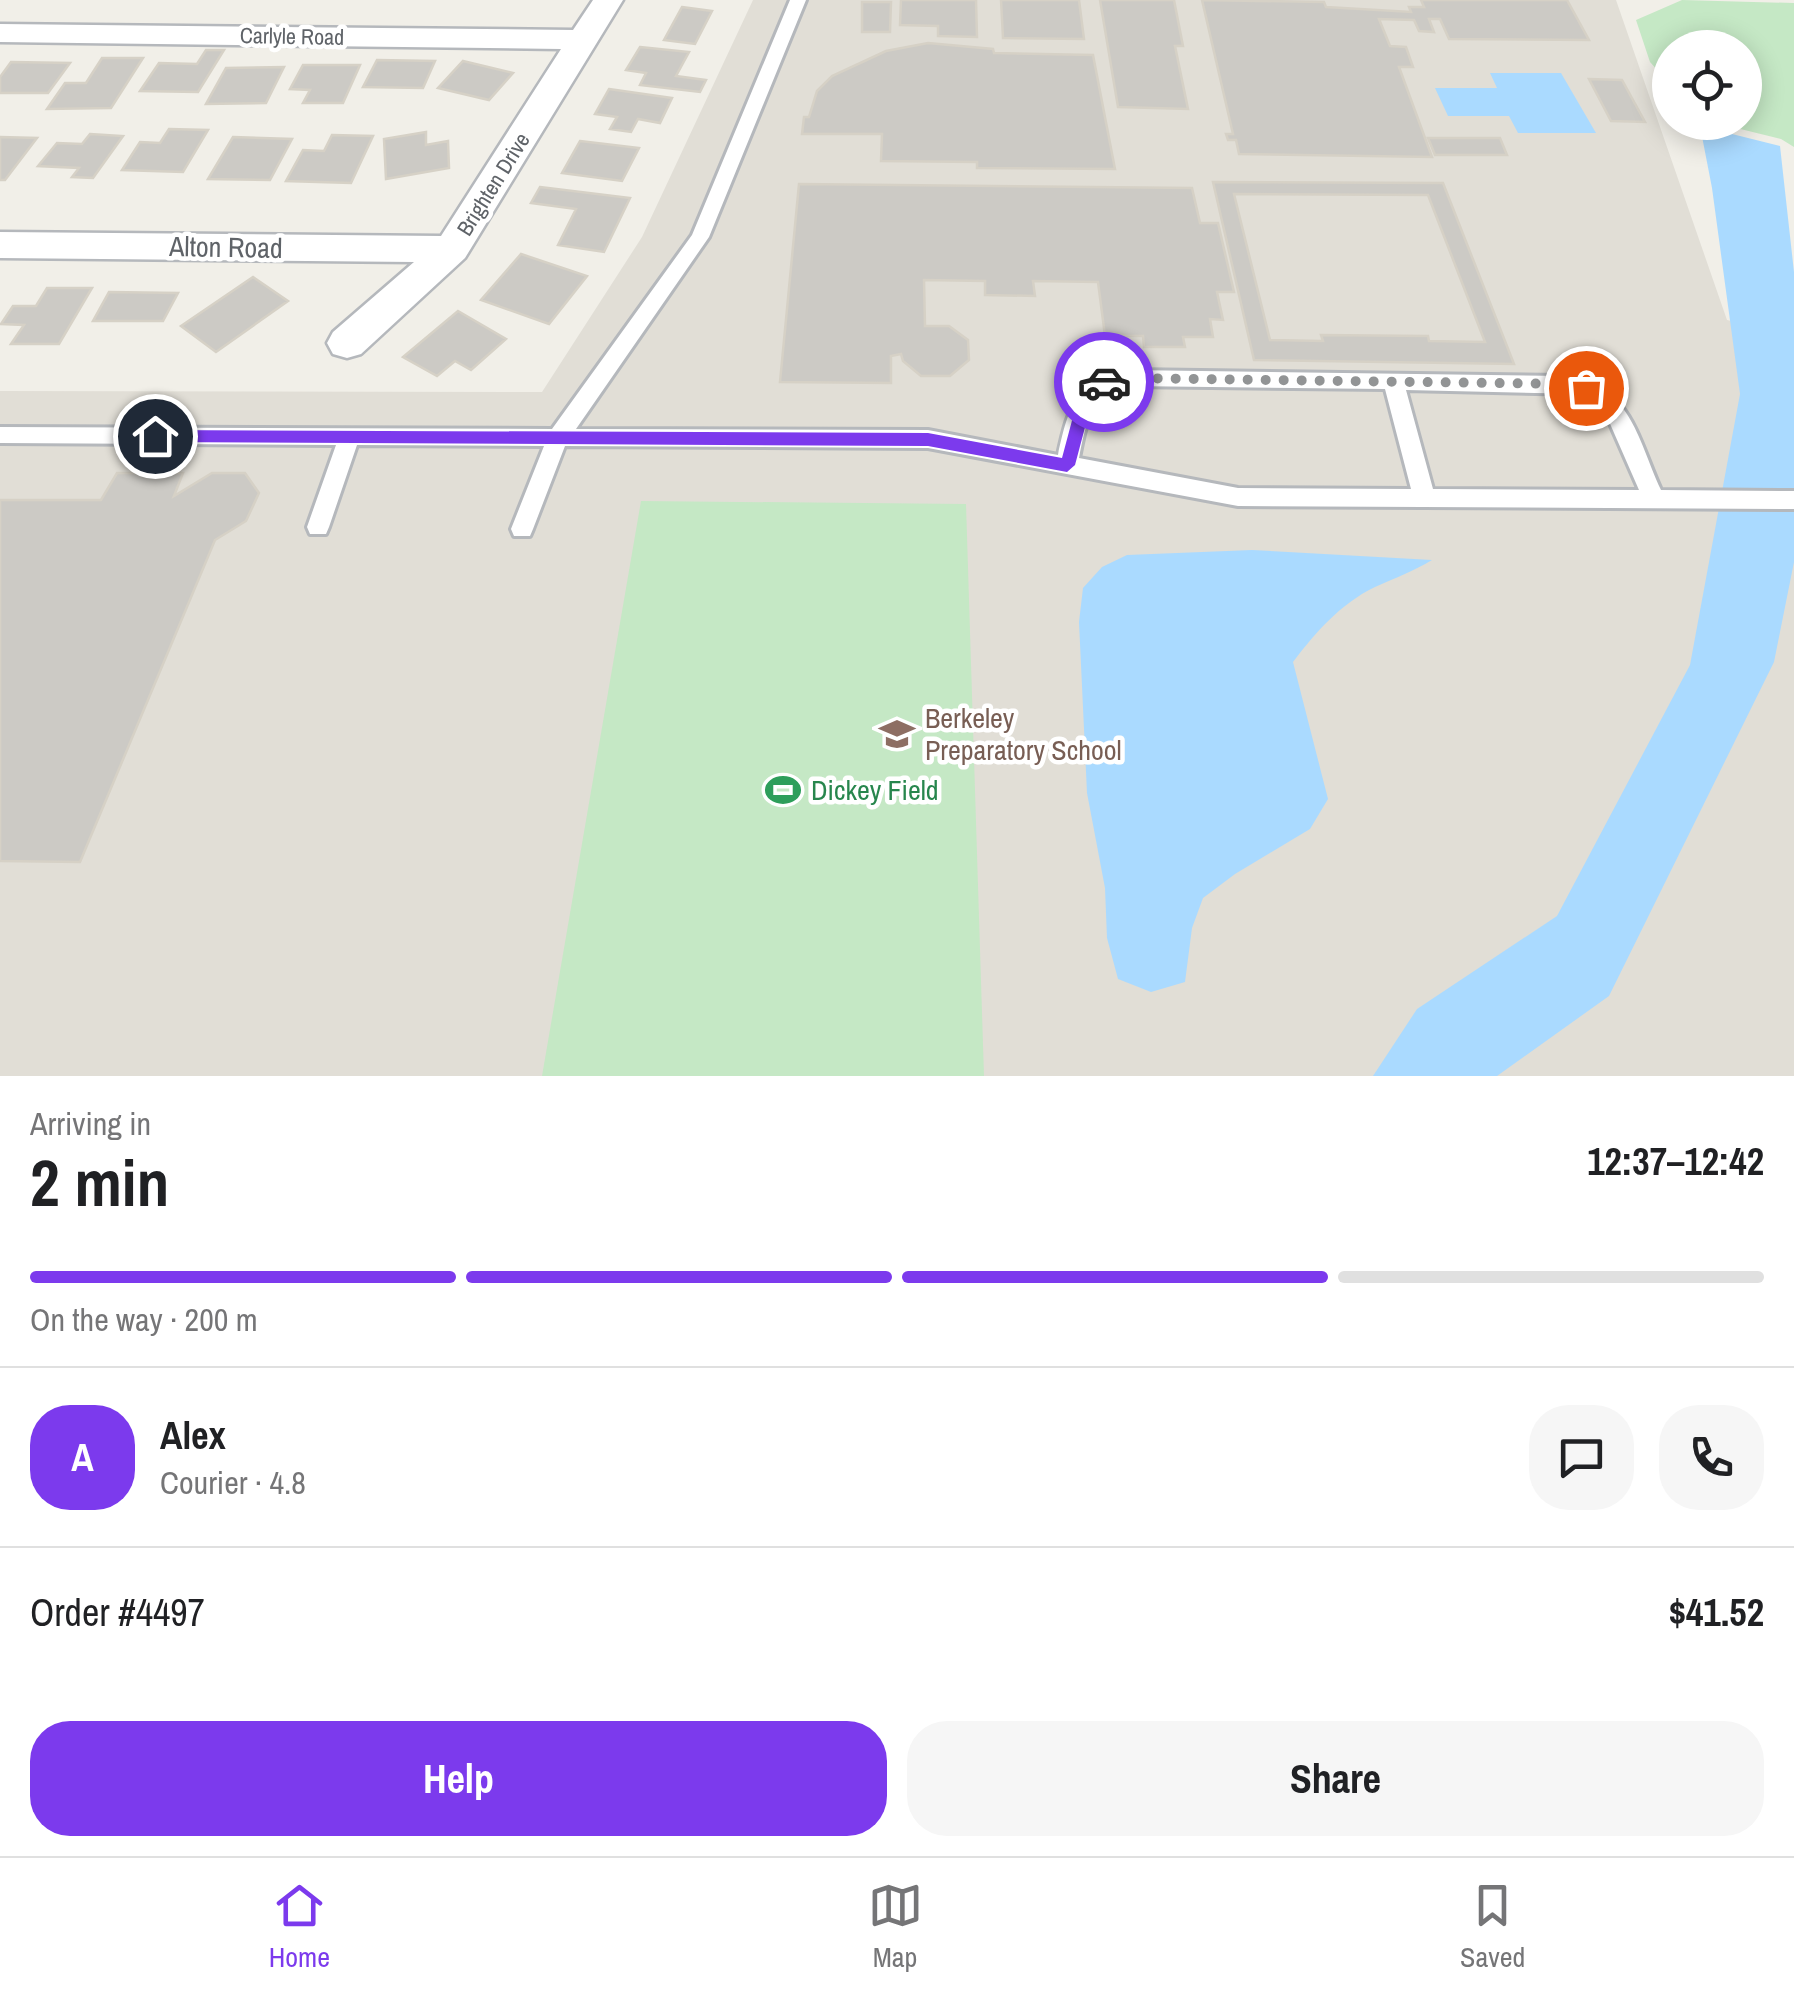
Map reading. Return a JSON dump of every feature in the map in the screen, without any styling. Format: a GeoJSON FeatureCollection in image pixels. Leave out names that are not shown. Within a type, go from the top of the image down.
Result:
{"type":"FeatureCollection","features":[{"type":"Feature","properties":{"kind":"street","name":"Brighten Drive"},"geometry":{"type":"LineString","coordinates":[[347,343],[452,249],[608,0]]}},
{"type":"Feature","properties":{"kind":"street","name":"Carlyle Road"},"geometry":{"type":"LineString","coordinates":[[0,33],[584,40]]}},
{"type":"Feature","properties":{"kind":"street","name":"Alton Road"},"geometry":{"type":"LineString","coordinates":[[0,245],[452,249]]}},
{"type":"Feature","properties":{"kind":"lane"},"geometry":{"type":"LineString","coordinates":[[522,530],[557,440],[700,237],[798,0]]}},
{"type":"Feature","properties":{"kind":"lane"},"geometry":{"type":"LineString","coordinates":[[1067,465],[1086,398],[1104,382],[1130,378],[1563,384],[1586,388],[1612,405],[1654,500]]}},
{"type":"Feature","properties":{"kind":"lane"},"geometry":{"type":"LineString","coordinates":[[1393,380],[1424,498]]}},
{"type":"Feature","properties":{"kind":"lane"},"geometry":{"type":"LineString","coordinates":[[0,435],[928,440],[1238,496],[1794,500]]}},
{"type":"Feature","properties":{"kind":"lane"},"geometry":{"type":"LineString","coordinates":[[318,527],[349,438]]}},
{"type":"Feature","properties":{"kind":"shaded area","name":"Berkeley Preparatory School"},"geometry":{"type":"Polygon","coordinates":[[[753,0],[1616,0],[1652,104],[1652,140],[1665,140],[1727,320],[1794,336],[1794,1076],[0,1076],[0,391],[542,392],[642,237],[753,0]]]}},
{"type":"Feature","properties":{"kind":"green space"},"geometry":{"type":"Polygon","coordinates":[[[1682,0],[1794,3],[1794,147],[1762,134],[1762,30],[1652,30],[1652,64],[1636,20],[1682,0]]]}},
{"type":"Feature","properties":{"kind":"green space","name":"Dickey Field"},"geometry":{"type":"Polygon","coordinates":[[[641,501],[966,504],[984,1076],[542,1076],[641,501]]]}},
{"type":"Feature","properties":{"kind":"water"},"geometry":{"type":"Polygon","coordinates":[[[1490,73],[1561,73],[1596,133],[1518,133],[1509,116],[1448,116],[1435,88],[1497,88],[1490,73]]]}},
{"type":"Feature","properties":{"kind":"water"},"geometry":{"type":"Polygon","coordinates":[[[1703,140],[1756,140],[1780,146],[1794,272],[1794,562],[1774,662],[1609,996],[1497,1076],[1373,1076],[1417,1009],[1557,916],[1690,665],[1740,394],[1703,140]]]}},
{"type":"Feature","properties":{"kind":"water"},"geometry":{"type":"Polygon","coordinates":[[[1252,550],[1432,560],[1375,587],[1340,610],[1293,662],[1328,799],[1310,829],[1203,898],[1192,928],[1185,982],[1151,992],[1118,979],[1107,938],[1105,888],[1087,793],[1079,622],[1083,588],[1102,567],[1127,555],[1252,550]]]}},
{"type":"Feature","properties":{"kind":"building"},"geometry":{"type":"Polygon","coordinates":[[[901,0],[976,0],[977,37],[938,36],[938,26],[900,25],[901,0]]]}},
{"type":"Feature","properties":{"kind":"building"},"geometry":{"type":"Polygon","coordinates":[[[1001,0],[1079,0],[1084,39],[1003,38],[1001,0]]]}},
{"type":"Feature","properties":{"kind":"building"},"geometry":{"type":"Polygon","coordinates":[[[1100,0],[1174,0],[1183,46],[1175,46],[1188,109],[1118,107],[1100,0]]]}},
{"type":"Feature","properties":{"kind":"building"},"geometry":{"type":"Polygon","coordinates":[[[1202,0],[1324,2],[1326,7],[1411,12],[1409,7],[1424,7],[1421,0],[1567,0],[1589,40],[1449,39],[1440,19],[1429,19],[1434,32],[1419,31],[1414,20],[1379,19],[1390,46],[1406,47],[1413,67],[1399,67],[1432,157],[1239,154],[1236,140],[1228,140],[1226,134],[1233,134],[1202,0]]]}},
{"type":"Feature","properties":{"kind":"building"},"geometry":{"type":"Polygon","coordinates":[[[862,2],[891,2],[890,32],[862,32],[862,2]]]}},
{"type":"Feature","properties":{"kind":"building"},"geometry":{"type":"Polygon","coordinates":[[[682,7],[712,11],[695,44],[664,40],[682,7]]]}},
{"type":"Feature","properties":{"kind":"building"},"geometry":{"type":"Polygon","coordinates":[[[928,43],[993,49],[994,53],[1093,55],[1115,169],[977,168],[977,162],[881,161],[882,134],[802,134],[804,117],[809,117],[817,91],[832,76],[886,51],[928,43]]]}},
{"type":"Feature","properties":{"kind":"building"},"geometry":{"type":"Polygon","coordinates":[[[640,47],[689,52],[676,76],[706,80],[700,92],[640,85],[646,73],[626,70],[640,47]]]}},
{"type":"Feature","properties":{"kind":"building"},"geometry":{"type":"Polygon","coordinates":[[[206,50],[224,50],[198,92],[140,91],[159,63],[197,64],[206,50]]]}},
{"type":"Feature","properties":{"kind":"building"},"geometry":{"type":"Polygon","coordinates":[[[102,58],[143,58],[111,108],[47,109],[65,83],[86,83],[102,58]]]}},
{"type":"Feature","properties":{"kind":"building"},"geometry":{"type":"Polygon","coordinates":[[[377,60],[435,61],[423,88],[363,87],[377,60]]]}},
{"type":"Feature","properties":{"kind":"building"},"geometry":{"type":"Polygon","coordinates":[[[463,61],[513,73],[489,100],[438,88],[463,61]]]}},
{"type":"Feature","properties":{"kind":"building"},"geometry":{"type":"Polygon","coordinates":[[[11,62],[70,63],[48,93],[0,93],[0,77],[11,62]]]}},
{"type":"Feature","properties":{"kind":"building"},"geometry":{"type":"Polygon","coordinates":[[[303,65],[360,65],[343,103],[303,103],[310,90],[290,89],[303,65]]]}},
{"type":"Feature","properties":{"kind":"building"},"geometry":{"type":"Polygon","coordinates":[[[284,67],[266,103],[206,104],[226,68],[284,67]]]}},
{"type":"Feature","properties":{"kind":"building"},"geometry":{"type":"Polygon","coordinates":[[[1589,79],[1622,80],[1645,122],[1611,121],[1589,79]]]}},
{"type":"Feature","properties":{"kind":"building"},"geometry":{"type":"Polygon","coordinates":[[[609,89],[672,98],[660,123],[638,119],[631,132],[610,129],[617,117],[595,114],[609,89]]]}},
{"type":"Feature","properties":{"kind":"building"},"geometry":{"type":"Polygon","coordinates":[[[169,129],[208,130],[183,172],[122,170],[140,142],[160,143],[169,129]]]}},
{"type":"Feature","properties":{"kind":"building"},"geometry":{"type":"Polygon","coordinates":[[[426,132],[426,145],[448,141],[449,168],[386,179],[384,139],[426,132]]]}},
{"type":"Feature","properties":{"kind":"building"},"geometry":{"type":"Polygon","coordinates":[[[90,134],[123,136],[93,178],[72,177],[79,168],[38,166],[57,143],[82,144],[90,134]]]}},
{"type":"Feature","properties":{"kind":"building"},"geometry":{"type":"Polygon","coordinates":[[[332,135],[373,136],[351,183],[286,181],[303,150],[324,151],[332,135]]]}},
{"type":"Feature","properties":{"kind":"building"},"geometry":{"type":"Polygon","coordinates":[[[0,137],[37,138],[5,180],[0,180],[0,137]]]}},
{"type":"Feature","properties":{"kind":"building"},"geometry":{"type":"Polygon","coordinates":[[[233,137],[292,139],[270,180],[208,179],[233,137]]]}},
{"type":"Feature","properties":{"kind":"building"},"geometry":{"type":"Polygon","coordinates":[[[1428,138],[1500,138],[1507,155],[1435,155],[1428,138]]]}},
{"type":"Feature","properties":{"kind":"building"},"geometry":{"type":"Polygon","coordinates":[[[580,141],[639,148],[622,181],[562,173],[580,141]]]}},
{"type":"Feature","properties":{"kind":"building"},"geometry":{"type":"Polygon","coordinates":[[[1213,182],[1443,183],[1514,364],[1254,360],[1213,182]],[[1234,194],[1270,340],[1323,341],[1321,335],[1428,336],[1429,341],[1485,342],[1428,195],[1234,194]]]}},
{"type":"Feature","properties":{"kind":"building"},"geometry":{"type":"Polygon","coordinates":[[[799,184],[1192,188],[1200,223],[1218,223],[1234,292],[1217,292],[1223,320],[1210,319],[1213,337],[1183,337],[1185,347],[1144,347],[1143,336],[1105,336],[1098,282],[1033,281],[1035,296],[985,295],[985,281],[924,280],[925,326],[949,326],[968,340],[969,360],[950,376],[921,376],[903,361],[901,354],[891,356],[891,383],[780,382],[799,184]]]}},
{"type":"Feature","properties":{"kind":"building"},"geometry":{"type":"Polygon","coordinates":[[[540,187],[630,198],[604,252],[558,245],[576,209],[531,203],[540,187]]]}},
{"type":"Feature","properties":{"kind":"building"},"geometry":{"type":"Polygon","coordinates":[[[521,254],[587,276],[549,324],[481,300],[521,254]]]}},
{"type":"Feature","properties":{"kind":"building"},"geometry":{"type":"Polygon","coordinates":[[[253,277],[288,301],[216,352],[181,326],[253,277]]]}},
{"type":"Feature","properties":{"kind":"building"},"geometry":{"type":"Polygon","coordinates":[[[47,288],[92,288],[59,344],[11,344],[24,325],[1,324],[13,306],[36,306],[47,288]]]}},
{"type":"Feature","properties":{"kind":"building"},"geometry":{"type":"Polygon","coordinates":[[[109,292],[178,293],[163,321],[93,321],[109,292]]]}},
{"type":"Feature","properties":{"kind":"building"},"geometry":{"type":"Polygon","coordinates":[[[458,311],[506,339],[471,370],[455,361],[437,376],[403,357],[458,311]]]}},
{"type":"Feature","properties":{"kind":"building"},"geometry":{"type":"Polygon","coordinates":[[[117,473],[183,473],[174,496],[212,473],[245,473],[259,493],[246,521],[215,540],[80,862],[0,861],[0,500],[101,500],[117,473]]]}},
{"type":"Feature","properties":{"kind":"way so far"},"geometry":{"type":"LineString","coordinates":[[1104,382],[1130,378],[1355,380],[1563,384],[1586,388]]}},
{"type":"Feature","properties":{"kind":"place","name":"Berkeley Preparatory School"},"geometry":{"type":"Point","coordinates":[897,734]}},
{"type":"Feature","properties":{"kind":"place","name":"Dickey Field"},"geometry":{"type":"Point","coordinates":[783,790]}},
{"type":"Feature","properties":{"kind":"route"},"geometry":{"type":"LineString","coordinates":[[155,436],[928,440],[1067,465],[1076,422],[1086,398],[1104,382]]}}]}
